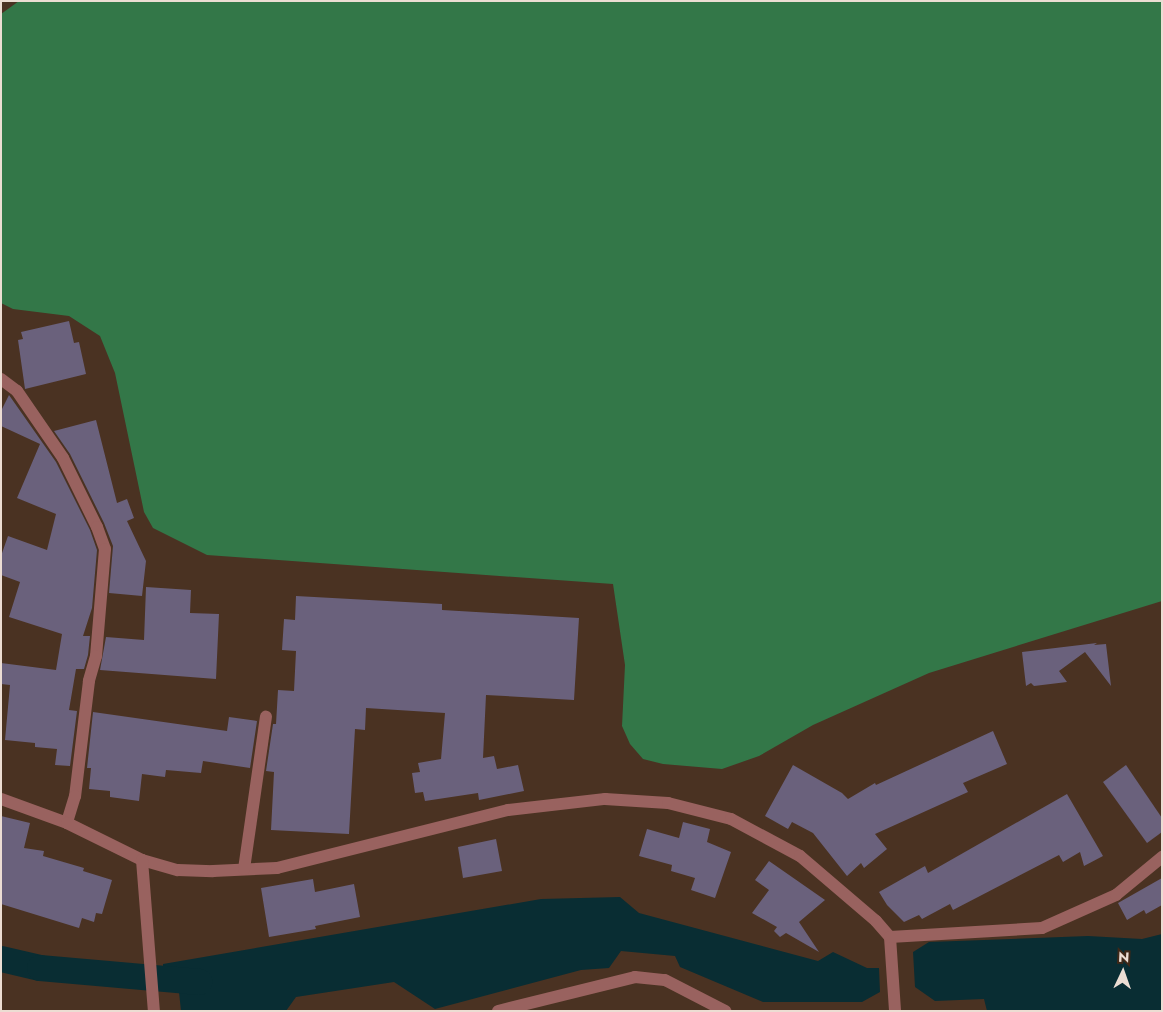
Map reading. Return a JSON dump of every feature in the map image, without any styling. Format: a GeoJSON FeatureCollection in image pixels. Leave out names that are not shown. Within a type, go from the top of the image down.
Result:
{"type":"FeatureCollection","features":[{"type":"Feature","properties":{"kind":"street"},"geometry":{"type":"LineString","coordinates":[[1,379],[17,391],[63,458],[97,527],[105,549],[96,656],[89,681],[75,796],[67,823]]}},
{"type":"Feature","properties":{"kind":"street"},"geometry":{"type":"LineString","coordinates":[[244,869],[266,717]]}},
{"type":"Feature","properties":{"kind":"street"},"geometry":{"type":"LineString","coordinates":[[1,799],[67,823],[142,860],[178,870],[213,872],[277,868],[321,859],[508,810],[605,799],[668,803],[731,819],[800,856],[876,920],[890,937],[895,1011]]}},
{"type":"Feature","properties":{"kind":"street"},"geometry":{"type":"LineString","coordinates":[[890,937],[1042,928],[1116,894],[1162,857]]}},
{"type":"Feature","properties":{"kind":"street"},"geometry":{"type":"LineString","coordinates":[[142,860],[154,1011]]}},
{"type":"Feature","properties":{"kind":"street"},"geometry":{"type":"LineString","coordinates":[[498,1011],[635,977],[665,980],[725,1011]]}},
{"type":"Feature","properties":{"kind":"green space"},"geometry":{"type":"Polygon","coordinates":[[[19,1],[1162,1],[1162,601],[929,673],[813,725],[759,756],[722,769],[663,764],[643,759],[630,744],[622,726],[625,665],[613,584],[207,555],[153,528],[144,512],[115,373],[100,336],[69,316],[13,309],[1,303],[1,14],[19,1]]]}},
{"type":"Feature","properties":{"kind":"water"},"geometry":{"type":"Polygon","coordinates":[[[620,897],[639,913],[818,961],[833,952],[867,968],[879,968],[880,992],[862,1002],[763,1002],[680,967],[675,956],[621,951],[609,968],[581,970],[435,1009],[394,982],[296,997],[286,1011],[181,1011],[179,992],[163,990],[163,964],[541,899],[620,897]]]}},
{"type":"Feature","properties":{"kind":"water"},"geometry":{"type":"Polygon","coordinates":[[[1162,934],[1162,1011],[987,1011],[984,999],[935,1001],[915,987],[913,952],[929,942],[1088,936],[1142,939],[1162,934]]]}},
{"type":"Feature","properties":{"kind":"building"},"geometry":{"type":"Polygon","coordinates":[[[69,321],[74,343],[79,342],[86,374],[25,389],[18,340],[23,339],[21,332],[69,321]]]}},
{"type":"Feature","properties":{"kind":"building"},"geometry":{"type":"Polygon","coordinates":[[[9,395],[56,462],[90,530],[97,550],[92,608],[83,636],[90,636],[88,655],[84,669],[76,669],[69,710],[77,711],[70,766],[55,765],[57,749],[35,747],[35,743],[5,740],[10,685],[1,684],[1,663],[56,670],[62,634],[9,617],[20,582],[1,575],[1,556],[8,536],[47,550],[56,514],[17,498],[40,444],[1,426],[1,411],[9,395]]]}},
{"type":"Feature","properties":{"kind":"building"},"geometry":{"type":"Polygon","coordinates":[[[96,420],[117,503],[127,499],[134,518],[127,521],[146,561],[142,596],[109,593],[113,546],[104,523],[70,454],[54,431],[96,420]]]}},
{"type":"Feature","properties":{"kind":"building"},"geometry":{"type":"Polygon","coordinates":[[[146,587],[191,590],[190,613],[219,614],[216,679],[100,670],[106,637],[144,640],[146,587]]]}},
{"type":"Feature","properties":{"kind":"building"},"geometry":{"type":"Polygon","coordinates":[[[296,596],[442,604],[442,610],[579,618],[574,700],[486,695],[483,758],[494,756],[497,769],[518,765],[524,791],[479,800],[478,793],[425,801],[423,792],[415,793],[412,773],[420,772],[418,763],[441,759],[445,713],[366,708],[365,730],[355,729],[349,834],[271,830],[274,772],[266,771],[273,724],[276,724],[278,690],[294,691],[296,651],[282,650],[284,619],[295,620],[296,596]]]}},
{"type":"Feature","properties":{"kind":"building"},"geometry":{"type":"Polygon","coordinates":[[[1097,643],[1094,645],[1106,644],[1111,686],[1085,652],[1059,671],[1067,682],[1034,686],[1031,683],[1026,686],[1022,652],[1097,643]]]}},
{"type":"Feature","properties":{"kind":"building"},"geometry":{"type":"Polygon","coordinates":[[[93,712],[227,731],[229,717],[257,721],[250,768],[203,761],[201,773],[166,770],[165,777],[142,774],[139,801],[110,797],[110,791],[89,789],[91,768],[87,768],[93,712]]]}},
{"type":"Feature","properties":{"kind":"building"},"geometry":{"type":"Polygon","coordinates":[[[993,731],[1007,764],[963,783],[968,792],[875,834],[887,849],[864,868],[861,863],[847,876],[813,833],[792,822],[788,829],[765,816],[793,765],[842,793],[848,799],[875,783],[876,785],[993,731]]]}},
{"type":"Feature","properties":{"kind":"building"},"geometry":{"type":"Polygon","coordinates":[[[1126,765],[1162,818],[1162,832],[1147,843],[1103,782],[1126,765]]]}},
{"type":"Feature","properties":{"kind":"building"},"geometry":{"type":"Polygon","coordinates":[[[1067,794],[1103,856],[1084,866],[1080,852],[1063,862],[1059,855],[953,910],[950,904],[922,919],[919,915],[904,922],[887,905],[879,892],[925,866],[928,873],[1067,794]]]}},
{"type":"Feature","properties":{"kind":"building"},"geometry":{"type":"Polygon","coordinates":[[[1,816],[30,823],[24,848],[44,851],[43,856],[84,868],[83,871],[112,880],[102,914],[96,913],[94,922],[82,918],[79,928],[1,904],[1,816]]]}},
{"type":"Feature","properties":{"kind":"building"},"geometry":{"type":"Polygon","coordinates":[[[683,822],[710,829],[707,842],[731,852],[715,898],[691,890],[695,878],[671,871],[672,865],[639,856],[647,829],[679,838],[683,822]]]}},
{"type":"Feature","properties":{"kind":"building"},"geometry":{"type":"Polygon","coordinates":[[[496,839],[502,871],[463,878],[458,847],[496,839]]]}},
{"type":"Feature","properties":{"kind":"building"},"geometry":{"type":"Polygon","coordinates":[[[769,861],[825,900],[799,922],[819,952],[786,933],[780,937],[774,931],[777,927],[752,913],[769,890],[755,880],[769,861]]]}},
{"type":"Feature","properties":{"kind":"building"},"geometry":{"type":"Polygon","coordinates":[[[1162,878],[1162,905],[1146,914],[1144,910],[1127,920],[1118,903],[1162,878]]]}},
{"type":"Feature","properties":{"kind":"building"},"geometry":{"type":"Polygon","coordinates":[[[313,879],[315,892],[354,884],[360,917],[315,926],[316,929],[269,937],[261,888],[313,879]]]}},
{"type":"Feature","properties":{"kind":"waterway"},"geometry":{"type":"LineString","coordinates":[[1,959],[40,968],[199,982]]}}]}
